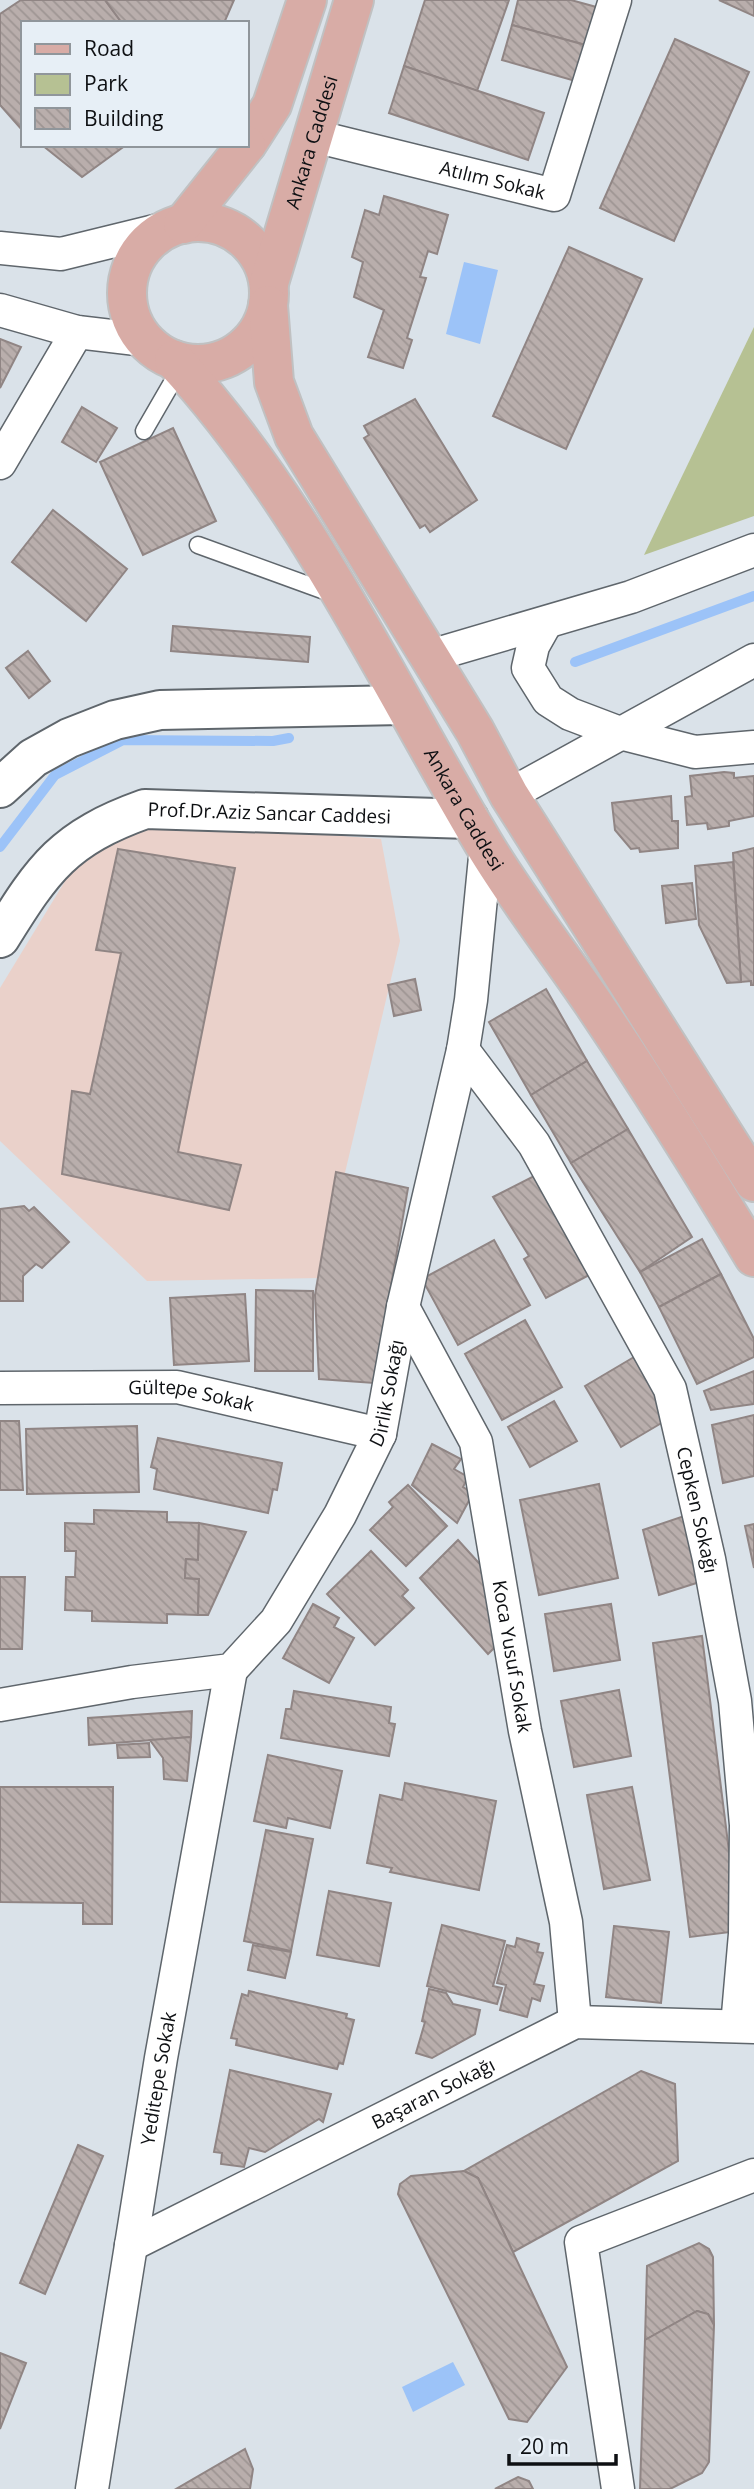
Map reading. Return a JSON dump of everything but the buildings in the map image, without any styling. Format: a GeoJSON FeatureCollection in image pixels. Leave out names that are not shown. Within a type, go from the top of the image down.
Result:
{"type":"FeatureCollection","features":[{"type":"Feature","properties":{"kind":"main road"},"geometry":{"type":"LineString","coordinates":[[248,142],[272,104],[307,0]]}},
{"type":"Feature","properties":{"kind":"main road","name":"Ankara Caddesi"},"geometry":{"type":"LineString","coordinates":[[355,0],[269,294],[274,382],[294,436],[475,730],[509,795],[754,1182]]}},
{"type":"Feature","properties":{"kind":"main road"},"geometry":{"type":"LineString","coordinates":[[175,226],[211,222],[232,229],[250,243],[262,262],[269,294],[260,328],[244,347],[223,360],[199,364],[167,356],[128,309],[127,285],[134,262],[148,242],[175,226],[244,147]]}},
{"type":"Feature","properties":{"kind":"main road","name":"Ankara Caddesi"},"geometry":{"type":"LineString","coordinates":[[167,356],[222,412],[267,477],[342,597],[478,833],[616,1037],[754,1257]]}},
{"type":"Feature","properties":{"kind":"street","name":"Atılım Sokak"},"geometry":{"type":"LineString","coordinates":[[314,136],[554,195],[615,0]]}},
{"type":"Feature","properties":{"kind":"street"},"geometry":{"type":"LineString","coordinates":[[0,248],[61,254],[175,226]]}},
{"type":"Feature","properties":{"kind":"street"},"geometry":{"type":"LineString","coordinates":[[0,310],[167,356]]}},
{"type":"Feature","properties":{"kind":"street"},"geometry":{"type":"LineString","coordinates":[[0,463],[77,332]]}},
{"type":"Feature","properties":{"kind":"street"},"geometry":{"type":"LineString","coordinates":[[430,656],[631,597],[754,550]]}},
{"type":"Feature","properties":{"kind":"street"},"geometry":{"type":"LineString","coordinates":[[546,623],[533,646],[528,667],[548,700],[570,715],[620,733],[695,752],[754,747]]}},
{"type":"Feature","properties":{"kind":"street"},"geometry":{"type":"LineString","coordinates":[[509,795],[754,660]]}},
{"type":"Feature","properties":{"kind":"street"},"geometry":{"type":"LineString","coordinates":[[0,788],[33,758],[69,738],[115,720],[160,710],[402,705]]}},
{"type":"Feature","properties":{"kind":"street","name":"Prof.Dr.Aziz Sancar Caddesi"},"geometry":{"type":"LineString","coordinates":[[0,938],[27,895],[57,856],[101,824],[145,808],[478,833]]}},
{"type":"Feature","properties":{"kind":"street","name":"Dirlik Sokağı"},"geometry":{"type":"LineString","coordinates":[[232,1670],[276,1622],[340,1516],[380,1434],[403,1307],[463,1050],[471,1000],[478,833]]}},
{"type":"Feature","properties":{"kind":"street","name":"Cepken Sokağı"},"geometry":{"type":"LineString","coordinates":[[463,1050],[534,1144],[670,1389],[709,1559],[735,1701],[746,1825],[745,2027]]}},
{"type":"Feature","properties":{"kind":"street","name":"Koca Yusuf Sokak"},"geometry":{"type":"LineString","coordinates":[[403,1307],[476,1442],[524,1731],[566,1922],[575,2022]]}},
{"type":"Feature","properties":{"kind":"street","name":"Gültepe Sokak"},"geometry":{"type":"LineString","coordinates":[[0,1388],[177,1387],[380,1434]]}},
{"type":"Feature","properties":{"kind":"street"},"geometry":{"type":"LineString","coordinates":[[0,1705],[132,1682],[232,1670]]}},
{"type":"Feature","properties":{"kind":"street","name":"Yeditepe Sokak"},"geometry":{"type":"LineString","coordinates":[[92,2489],[161,2058],[232,1670]]}},
{"type":"Feature","properties":{"kind":"street","name":"Başaran Sokağı"},"geometry":{"type":"LineString","coordinates":[[131,2245],[575,2022],[745,2027]]}},
{"type":"Feature","properties":{"kind":"street"},"geometry":{"type":"LineString","coordinates":[[618,2489],[581,2242],[754,2175]]}},
{"type":"Feature","properties":{"kind":"lane"},"geometry":{"type":"LineString","coordinates":[[144,430],[167,356]]}},
{"type":"Feature","properties":{"kind":"lane"},"geometry":{"type":"LineString","coordinates":[[198,545],[342,597]]}},
{"type":"Feature","properties":{"kind":"shaded area"},"geometry":{"type":"Polygon","coordinates":[[[104,817],[381,839],[400,941],[320,1278],[147,1281],[0,1141],[0,988],[104,817]]]}},
{"type":"Feature","properties":{"kind":"green space"},"geometry":{"type":"Polygon","coordinates":[[[754,327],[754,516],[644,555],[754,327]]]}},
{"type":"Feature","properties":{"kind":"water"},"geometry":{"type":"Polygon","coordinates":[[[464,262],[498,270],[480,344],[446,334],[464,262]]]}},
{"type":"Feature","properties":{"kind":"water"},"geometry":{"type":"Polygon","coordinates":[[[453,2362],[465,2385],[413,2412],[402,2387],[453,2362]]]}},
{"type":"Feature","properties":{"kind":"waterway"},"geometry":{"type":"LineString","coordinates":[[575,662],[754,596]]}},
{"type":"Feature","properties":{"kind":"waterway"},"geometry":{"type":"LineString","coordinates":[[0,847],[55,775],[123,740],[273,741],[289,738]]}}]}
